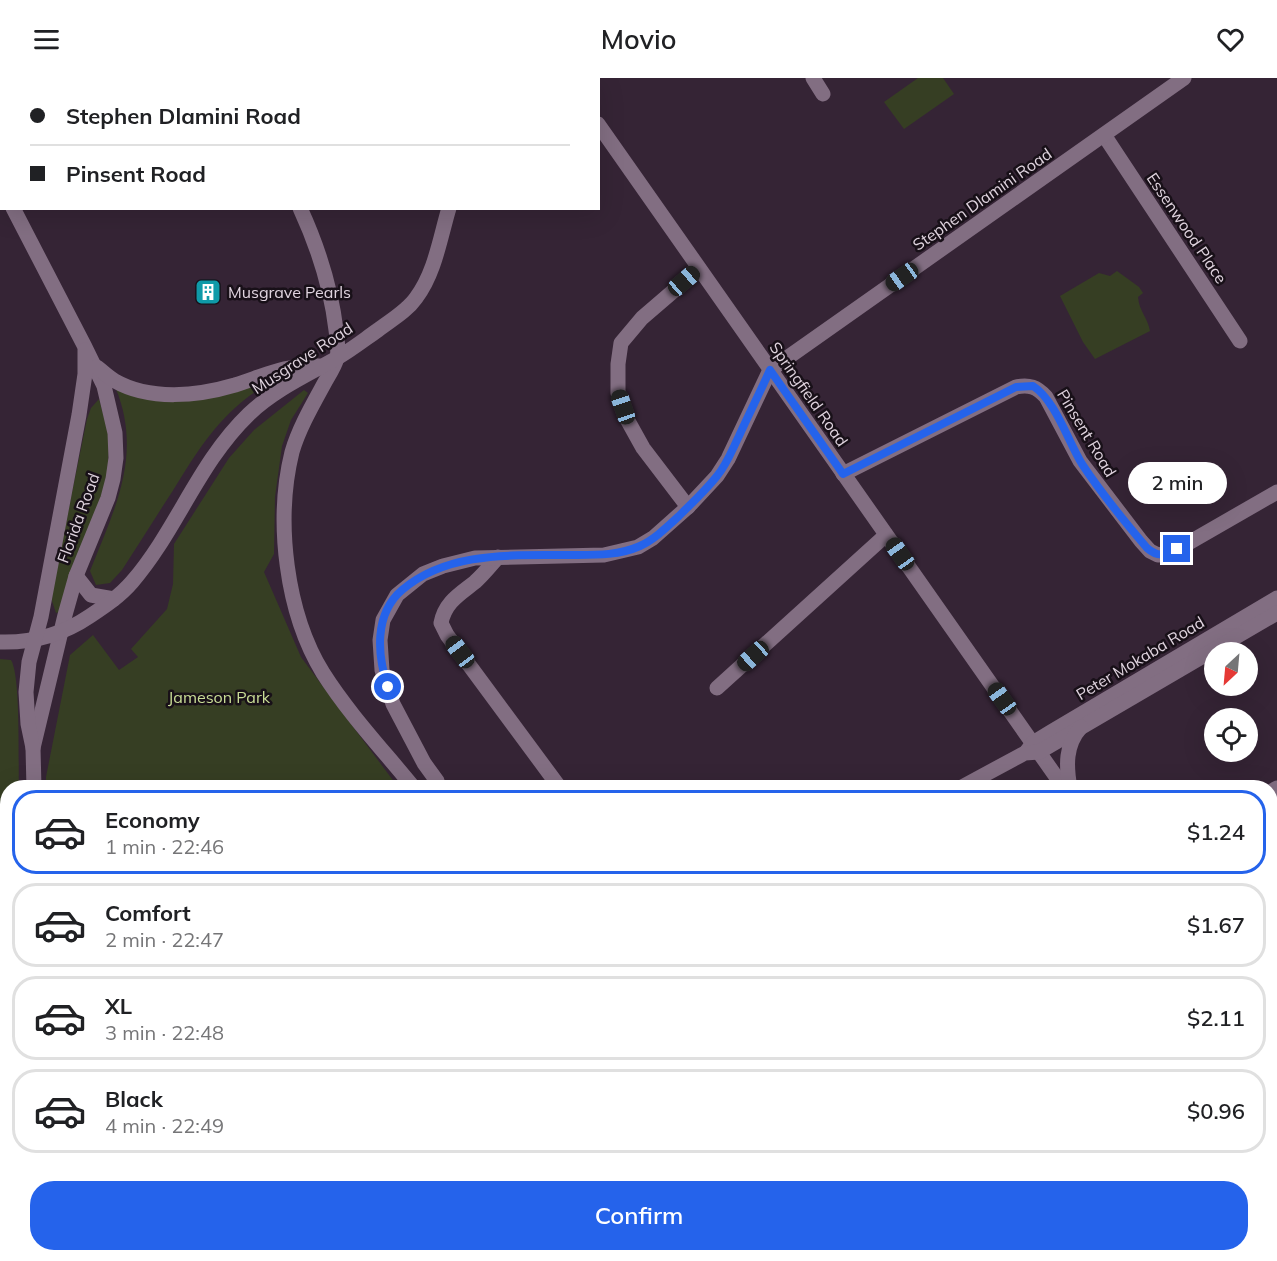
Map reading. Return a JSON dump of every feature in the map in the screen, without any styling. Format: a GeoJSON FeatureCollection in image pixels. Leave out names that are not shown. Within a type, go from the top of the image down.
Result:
{"type":"FeatureCollection","features":[{"type":"Feature","properties":{"kind":"street"},"geometry":{"type":"LineString","coordinates":[[813,78],[823,94]]}},
{"type":"Feature","properties":{"kind":"street","name":"Stephen Dlamini Road"},"geometry":{"type":"LineString","coordinates":[[436,780],[424,763],[393,704],[382,670],[380,640],[383,620],[397,595],[423,574],[475,558],[604,555],[638,547],[653,538],[688,507],[717,476],[728,459],[770,370],[1184,78]]}},
{"type":"Feature","properties":{"kind":"street","name":"Springfield Road"},"geometry":{"type":"LineString","coordinates":[[600,127],[1033,749],[1058,780]]}},
{"type":"Feature","properties":{"kind":"street","name":"Essenwood Place"},"geometry":{"type":"LineString","coordinates":[[1104,135],[1240,341]]}},
{"type":"Feature","properties":{"kind":"street","name":"Florida Road"},"geometry":{"type":"LineString","coordinates":[[15,210],[94,365],[109,383],[116,458],[114,479],[76,576],[33,748]]}},
{"type":"Feature","properties":{"kind":"street"},"geometry":{"type":"LineString","coordinates":[[301,210],[328,284],[334,314],[337,358],[304,423],[293,451],[287,480],[284,524],[291,582],[306,639],[324,674],[351,712],[407,780]]}},
{"type":"Feature","properties":{"kind":"street","name":"Musgrave Road"},"geometry":{"type":"LineString","coordinates":[[0,642],[33,641],[60,633],[79,624],[114,599],[133,581],[204,468],[229,435],[251,412],[286,387],[337,358],[400,314],[416,299],[427,281],[448,210]]}},
{"type":"Feature","properties":{"kind":"street"},"geometry":{"type":"LineString","coordinates":[[688,507],[643,448],[628,421],[618,393],[618,364],[621,343],[642,318],[699,269]]}},
{"type":"Feature","properties":{"kind":"street","name":"Florida Road"},"geometry":{"type":"LineString","coordinates":[[33,748],[28,724],[26,692],[28,662],[41,617],[79,415],[85,374],[85,347]]}},
{"type":"Feature","properties":{"kind":"street"},"geometry":{"type":"LineString","coordinates":[[79,415],[87,403],[109,383],[156,393],[193,394],[227,387],[289,366],[320,366]]}},
{"type":"Feature","properties":{"kind":"street","name":"Pinsent Road"},"geometry":{"type":"LineString","coordinates":[[843,474],[1016,387],[1029,386],[1041,391],[1046,397],[1080,461],[1141,541],[1154,554],[1171,553],[1277,492]]}},
{"type":"Feature","properties":{"kind":"street"},"geometry":{"type":"LineString","coordinates":[[717,688],[886,535]]}},
{"type":"Feature","properties":{"kind":"street"},"geometry":{"type":"LineString","coordinates":[[498,557],[475,582],[461,591],[447,607],[441,622],[447,635],[554,780]]}},
{"type":"Feature","properties":{"kind":"street"},"geometry":{"type":"LineString","coordinates":[[76,576],[91,595],[114,599]]}},
{"type":"Feature","properties":{"kind":"street","name":"Peter Mokaba Road"},"geometry":{"type":"LineString","coordinates":[[1033,749],[1277,598]]}},
{"type":"Feature","properties":{"kind":"street","name":"Peter Mokaba Road"},"geometry":{"type":"LineString","coordinates":[[975,780],[1083,725],[1277,613]]}},
{"type":"Feature","properties":{"kind":"street"},"geometry":{"type":"LineString","coordinates":[[1069,780],[1067,759],[1072,740],[1083,725]]}},
{"type":"Feature","properties":{"kind":"street"},"geometry":{"type":"LineString","coordinates":[[33,748],[34,780]]}},
{"type":"Feature","properties":{"kind":"street"},"geometry":{"type":"LineString","coordinates":[[422,780],[424,763]]}},
{"type":"Feature","properties":{"kind":"green space"},"geometry":{"type":"Polygon","coordinates":[[[918,78],[943,78],[954,94],[904,129],[884,102],[918,78]]]}},
{"type":"Feature","properties":{"kind":"green space"},"geometry":{"type":"Polygon","coordinates":[[[1117,271],[1139,287],[1143,293],[1138,297],[1150,331],[1095,359],[1083,342],[1060,296],[1099,273],[1110,276],[1117,271]]]}},
{"type":"Feature","properties":{"kind":"green space"},"geometry":{"type":"Polygon","coordinates":[[[269,377],[272,381],[239,404],[203,444],[122,570],[110,583],[96,585],[90,571],[116,504],[126,460],[127,437],[124,414],[116,389],[149,396],[269,377]]]}},
{"type":"Feature","properties":{"kind":"green space","name":"Jameson Park"},"geometry":{"type":"Polygon","coordinates":[[[304,390],[308,393],[291,420],[282,446],[275,497],[274,554],[264,572],[301,657],[393,780],[46,780],[70,655],[93,635],[119,670],[138,657],[131,649],[167,609],[173,584],[174,544],[229,458],[254,430],[304,390]]]}},
{"type":"Feature","properties":{"kind":"green space"},"geometry":{"type":"Polygon","coordinates":[[[99,399],[110,439],[106,487],[62,611],[56,613],[52,601],[53,586],[87,419],[91,408],[99,399]]]}},
{"type":"Feature","properties":{"kind":"green space"},"geometry":{"type":"Polygon","coordinates":[[[0,659],[11,660],[14,669],[19,780],[0,780],[0,659]]]}},
{"type":"Feature","properties":{"kind":"place","name":"Musgrave Pearls"},"geometry":{"type":"Point","coordinates":[208,292]}},
{"type":"Feature","properties":{"kind":"route"},"geometry":{"type":"LineString","coordinates":[[388,687],[382,670],[380,653],[383,620],[393,600],[410,583],[423,574],[443,566],[475,558],[604,555],[638,547],[666,528],[717,476],[728,459],[770,370],[843,474],[1016,387],[1033,386],[1046,397],[1080,461],[1147,548],[1158,555],[1165,555],[1177,549]]}}]}
